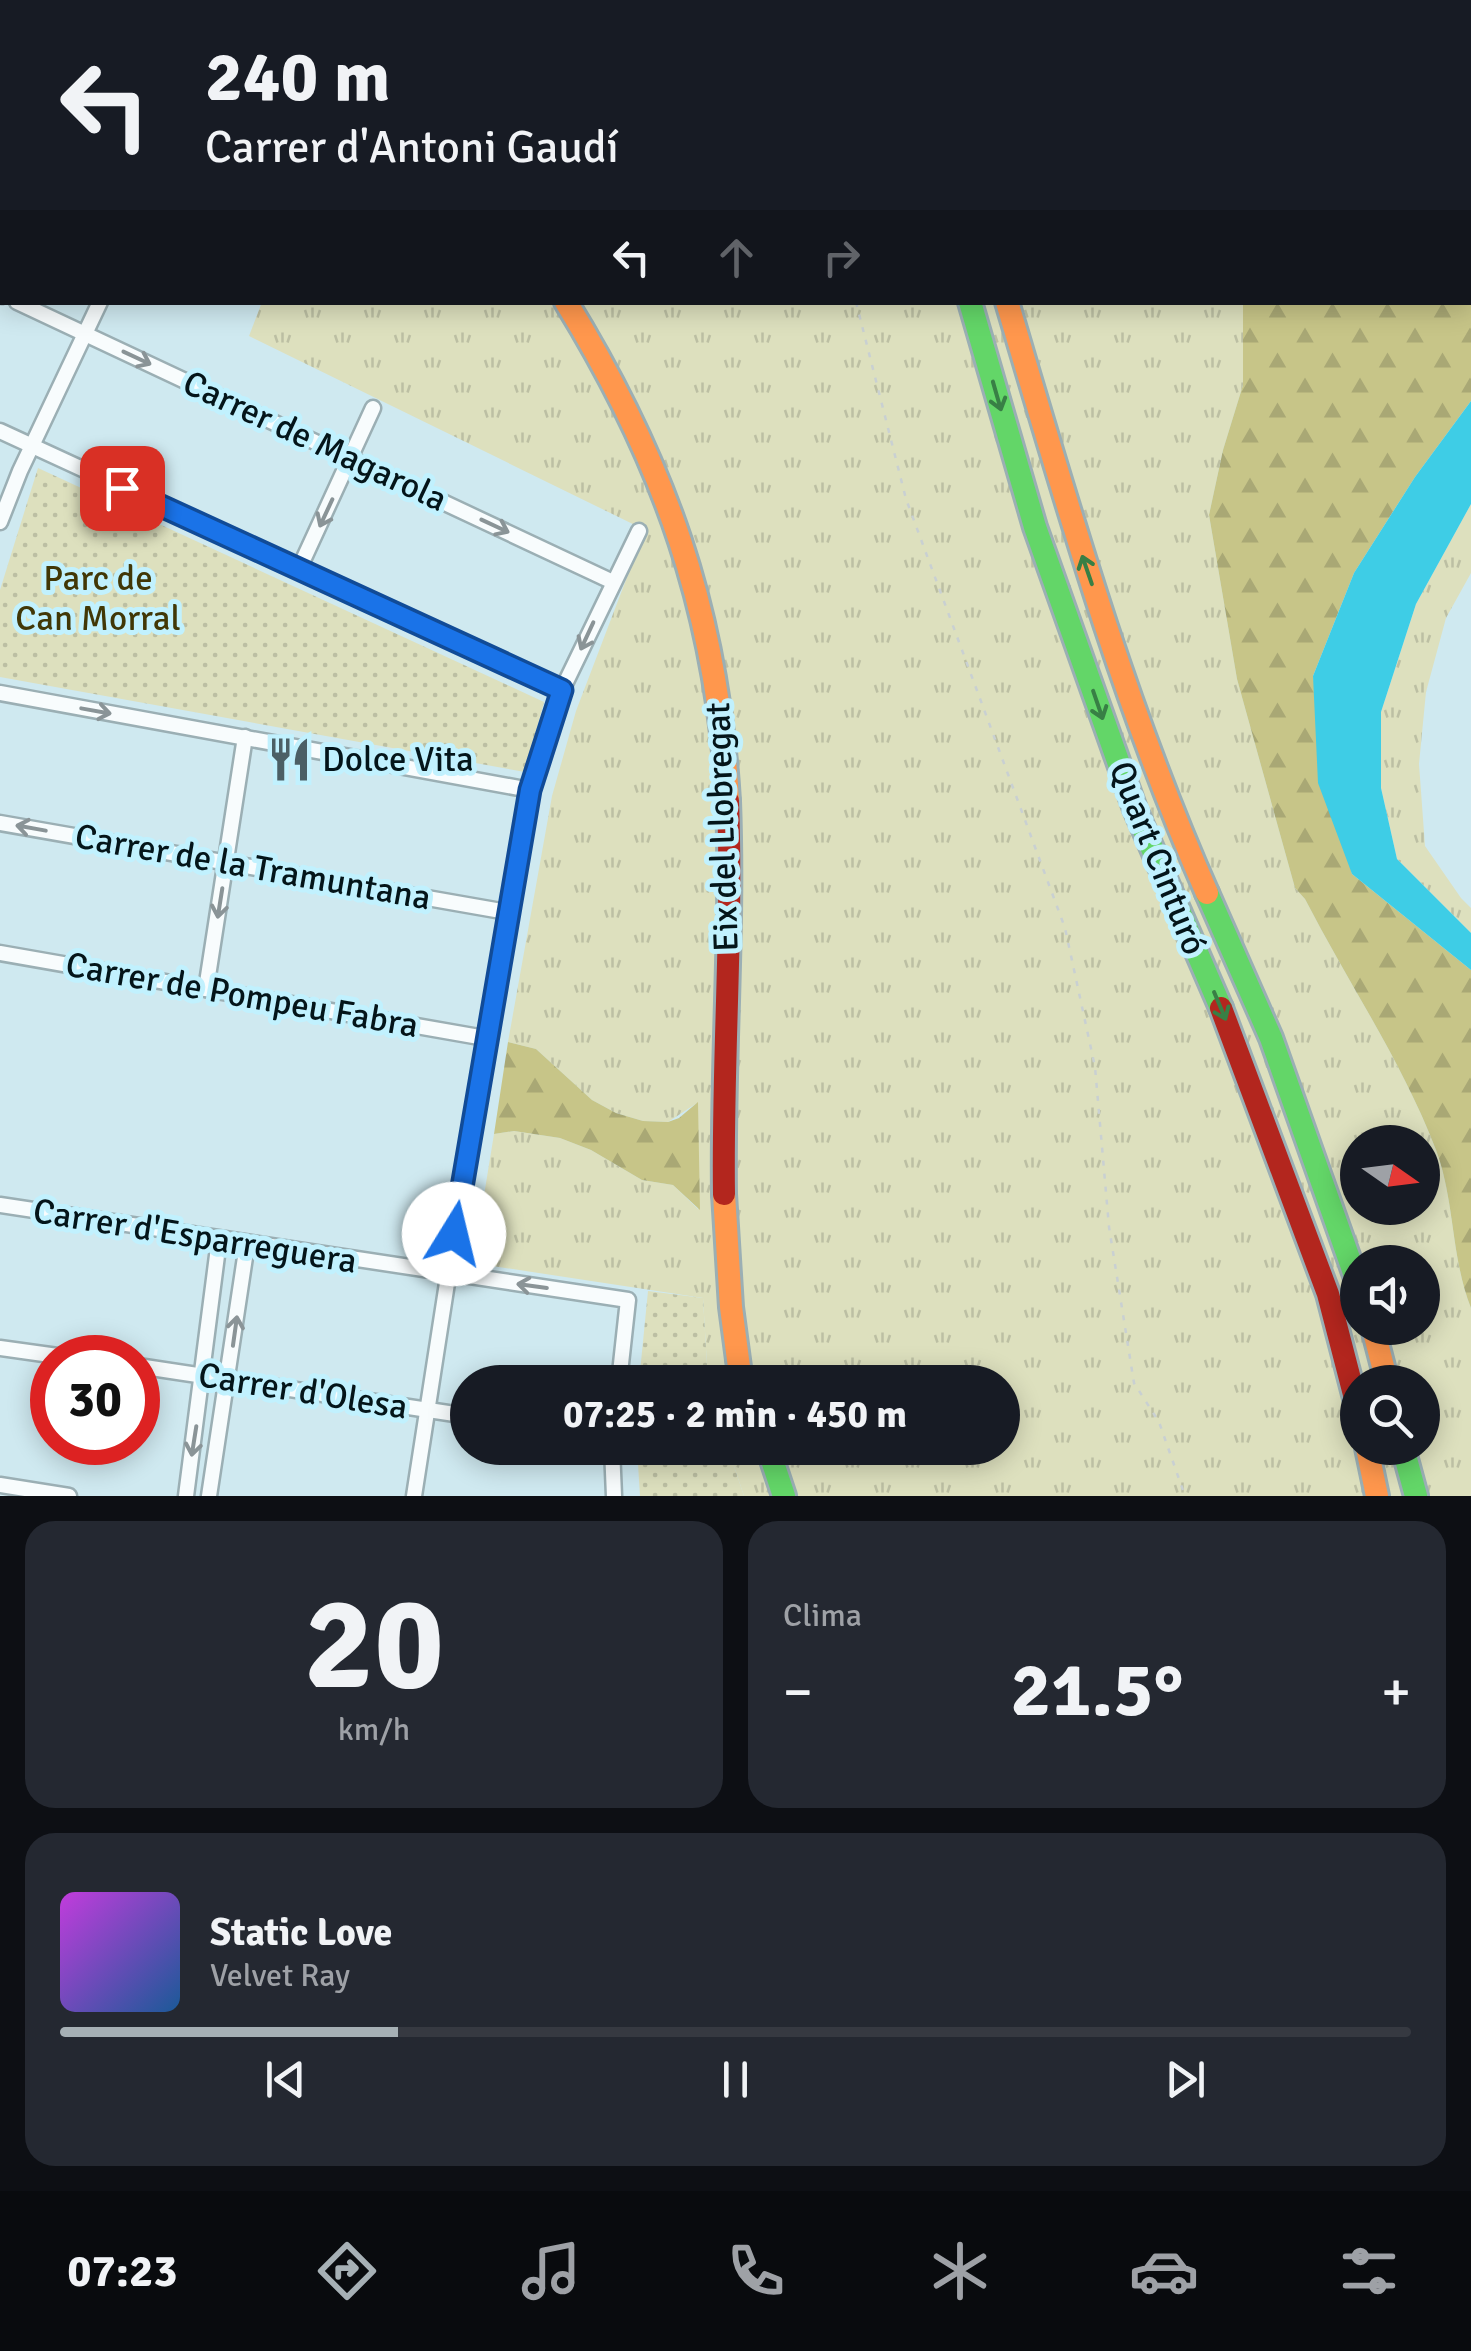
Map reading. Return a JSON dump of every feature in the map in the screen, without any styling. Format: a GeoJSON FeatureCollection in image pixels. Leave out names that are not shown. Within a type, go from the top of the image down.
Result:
{"type":"FeatureCollection","features":[{"type":"Feature","properties":{"kind":"highway","name":"Eix del Llobregat"},"geometry":{"type":"LineString","coordinates":[[568,305],[641,436],[668,504],[705,620],[712,658],[726,776],[730,864],[723,1150],[731,1318],[738,1365]]}},
{"type":"Feature","properties":{"kind":"highway","name":"Eix del Llobregat"},"geometry":{"type":"LineString","coordinates":[[587,305],[656,436],[704,566],[719,629],[740,790],[739,1235],[751,1365]]}},
{"type":"Feature","properties":{"kind":"highway","name":"Quart Cinturó"},"geometry":{"type":"LineString","coordinates":[[971,305],[1042,546],[1134,809],[1229,1027],[1328,1294],[1346,1365]]}},
{"type":"Feature","properties":{"kind":"highway","name":"Quart Cinturó"},"geometry":{"type":"LineString","coordinates":[[1008,305],[1084,563],[1186,845],[1271,1038],[1344,1245]]}},
{"type":"Feature","properties":{"kind":"highway"},"geometry":{"type":"LineString","coordinates":[[761,1465],[770,1496]]}},
{"type":"Feature","properties":{"kind":"highway"},"geometry":{"type":"LineString","coordinates":[[774,1465],[784,1496]]}},
{"type":"Feature","properties":{"kind":"highway"},"geometry":{"type":"LineString","coordinates":[[1371,1465],[1378,1496]]}},
{"type":"Feature","properties":{"kind":"highway"},"geometry":{"type":"LineString","coordinates":[[1408,1465],[1416,1496]]}},
{"type":"Feature","properties":{"kind":"street","name":"Carrer de Magarola"},"geometry":{"type":"LineString","coordinates":[[23,305],[613,582]]}},
{"type":"Feature","properties":{"kind":"street"},"geometry":{"type":"LineString","coordinates":[[0,522],[99,305]]}},
{"type":"Feature","properties":{"kind":"street"},"geometry":{"type":"LineString","coordinates":[[299,569],[374,408]]}},
{"type":"Feature","properties":{"kind":"street"},"geometry":{"type":"LineString","coordinates":[[0,431],[562,690]]}},
{"type":"Feature","properties":{"kind":"street"},"geometry":{"type":"LineString","coordinates":[[414,1496],[485,1038],[530,790],[562,690],[640,531]]}},
{"type":"Feature","properties":{"kind":"street"},"geometry":{"type":"LineString","coordinates":[[0,694],[530,790]]}},
{"type":"Feature","properties":{"kind":"street"},"geometry":{"type":"LineString","coordinates":[[206,989],[246,737]]}},
{"type":"Feature","properties":{"kind":"street","name":"Carrer de la Tramuntana"},"geometry":{"type":"LineString","coordinates":[[0,823],[506,912]]}},
{"type":"Feature","properties":{"kind":"street","name":"Carrer de Pompeu Fabra"},"geometry":{"type":"LineString","coordinates":[[0,952],[485,1038]]}},
{"type":"Feature","properties":{"kind":"street","name":"Carrer d'Esparreguera"},"geometry":{"type":"LineString","coordinates":[[0,1205],[628,1300],[620,1365]]}},
{"type":"Feature","properties":{"kind":"street"},"geometry":{"type":"LineString","coordinates":[[186,1496],[219,1240]]}},
{"type":"Feature","properties":{"kind":"street"},"geometry":{"type":"LineString","coordinates":[[209,1496],[247,1244]]}},
{"type":"Feature","properties":{"kind":"street"},"geometry":{"type":"LineString","coordinates":[[0,1348],[30,1352]]}},
{"type":"Feature","properties":{"kind":"street","name":"Carrer d'Olesa"},"geometry":{"type":"LineString","coordinates":[[160,1369],[450,1413]]}},
{"type":"Feature","properties":{"kind":"street"},"geometry":{"type":"LineString","coordinates":[[613,1465],[614,1496]]}},
{"type":"Feature","properties":{"kind":"street"},"geometry":{"type":"LineString","coordinates":[[0,1485],[69,1496]]}},
{"type":"Feature","properties":{"kind":"path"},"geometry":{"type":"LineString","coordinates":[[857,305],[906,500],[1065,928],[1096,1067],[1109,1227],[1134,1382],[1159,1422],[1185,1496]]}},
{"type":"Feature","properties":{"kind":"green space"},"geometry":{"type":"Polygon","coordinates":[[[261,305],[1243,305],[1243,385],[1209,515],[1237,679],[1295,888],[1305,899],[1391,1054],[1425,1125],[1340,1125],[1340,1225],[1440,1225],[1440,1163],[1471,1308],[1471,1496],[744,1496],[734,1465],[1020,1465],[1020,1365],[707,1365],[703,1298],[473,1263],[494,1134],[514,1131],[560,1138],[591,1150],[642,1180],[673,1185],[698,1209],[697,1103],[668,1122],[643,1121],[616,1113],[592,1100],[536,1049],[508,1042],[552,796],[576,711],[645,530],[249,336],[261,305]]]}},
{"type":"Feature","properties":{"kind":"green space"},"geometry":{"type":"Polygon","coordinates":[[[1243,305],[1471,305],[1471,401],[1415,477],[1354,573],[1313,676],[1352,874],[1471,970],[1471,1308],[1440,1163],[1440,1125],[1425,1125],[1374,1023],[1305,899],[1295,888],[1237,679],[1209,515],[1243,385],[1243,305]]]}},
{"type":"Feature","properties":{"kind":"green space","name":"Parc de Can Morral"},"geometry":{"type":"Polygon","coordinates":[[[38,468],[544,702],[525,772],[0,677],[0,590],[38,468]]]}},
{"type":"Feature","properties":{"kind":"green space"},"geometry":{"type":"Polygon","coordinates":[[[1471,504],[1471,573],[1446,618],[1426,692],[1419,764],[1425,846],[1471,908],[1471,933],[1397,859],[1381,788],[1381,712],[1416,604],[1471,504]]]}},
{"type":"Feature","properties":{"kind":"green space"},"geometry":{"type":"Polygon","coordinates":[[[508,1042],[536,1049],[592,1100],[616,1113],[643,1121],[668,1122],[698,1102],[700,1210],[673,1185],[642,1180],[591,1150],[560,1138],[514,1131],[494,1134],[508,1042]]]}},
{"type":"Feature","properties":{"kind":"green space"},"geometry":{"type":"Polygon","coordinates":[[[648,1291],[703,1298],[707,1365],[641,1365],[648,1291]]]}},
{"type":"Feature","properties":{"kind":"green space"},"geometry":{"type":"Polygon","coordinates":[[[638,1465],[734,1465],[744,1496],[640,1496],[638,1465]]]}},
{"type":"Feature","properties":{"kind":"water"},"geometry":{"type":"Polygon","coordinates":[[[1471,401],[1471,504],[1416,604],[1381,712],[1381,788],[1397,859],[1471,933],[1471,970],[1352,874],[1318,783],[1313,676],[1354,573],[1415,477],[1471,401]]]}},
{"type":"Feature","properties":{"kind":"traffic: fast"},"geometry":{"type":"LineString","coordinates":[[971,305],[1035,527],[1135,809],[1221,1008]]}},
{"type":"Feature","properties":{"kind":"traffic: fast"},"geometry":{"type":"LineString","coordinates":[[1207,893],[1271,1038],[1344,1245]]}},
{"type":"Feature","properties":{"kind":"traffic: fast"},"geometry":{"type":"LineString","coordinates":[[774,1465],[784,1496]]}},
{"type":"Feature","properties":{"kind":"traffic: fast"},"geometry":{"type":"LineString","coordinates":[[1408,1465],[1416,1496]]}},
{"type":"Feature","properties":{"kind":"traffic: slow"},"geometry":{"type":"LineString","coordinates":[[568,305],[632,421],[680,541],[712,666],[728,801]]}},
{"type":"Feature","properties":{"kind":"traffic: slow"},"geometry":{"type":"LineString","coordinates":[[1008,305],[1122,675],[1207,893]]}},
{"type":"Feature","properties":{"kind":"traffic: slow"},"geometry":{"type":"LineString","coordinates":[[724,1194],[739,1365]]}},
{"type":"Feature","properties":{"kind":"traffic: slow"},"geometry":{"type":"LineString","coordinates":[[1377,1345],[1383,1365]]}},
{"type":"Feature","properties":{"kind":"traffic: slow"},"geometry":{"type":"LineString","coordinates":[[1371,1465],[1377,1496]]}},
{"type":"Feature","properties":{"kind":"traffic: jam"},"geometry":{"type":"LineString","coordinates":[[724,1194],[728,801]]}},
{"type":"Feature","properties":{"kind":"traffic: jam"},"geometry":{"type":"LineString","coordinates":[[1221,1008],[1328,1294],[1346,1365]]}},
{"type":"Feature","properties":{"kind":"place","name":"Dolce Vita"},"geometry":{"type":"Point","coordinates":[289,759]}},
{"type":"Feature","properties":{"kind":"route"},"geometry":{"type":"LineString","coordinates":[[122,488],[562,690],[530,790],[506,912],[454,1234]]}}]}
